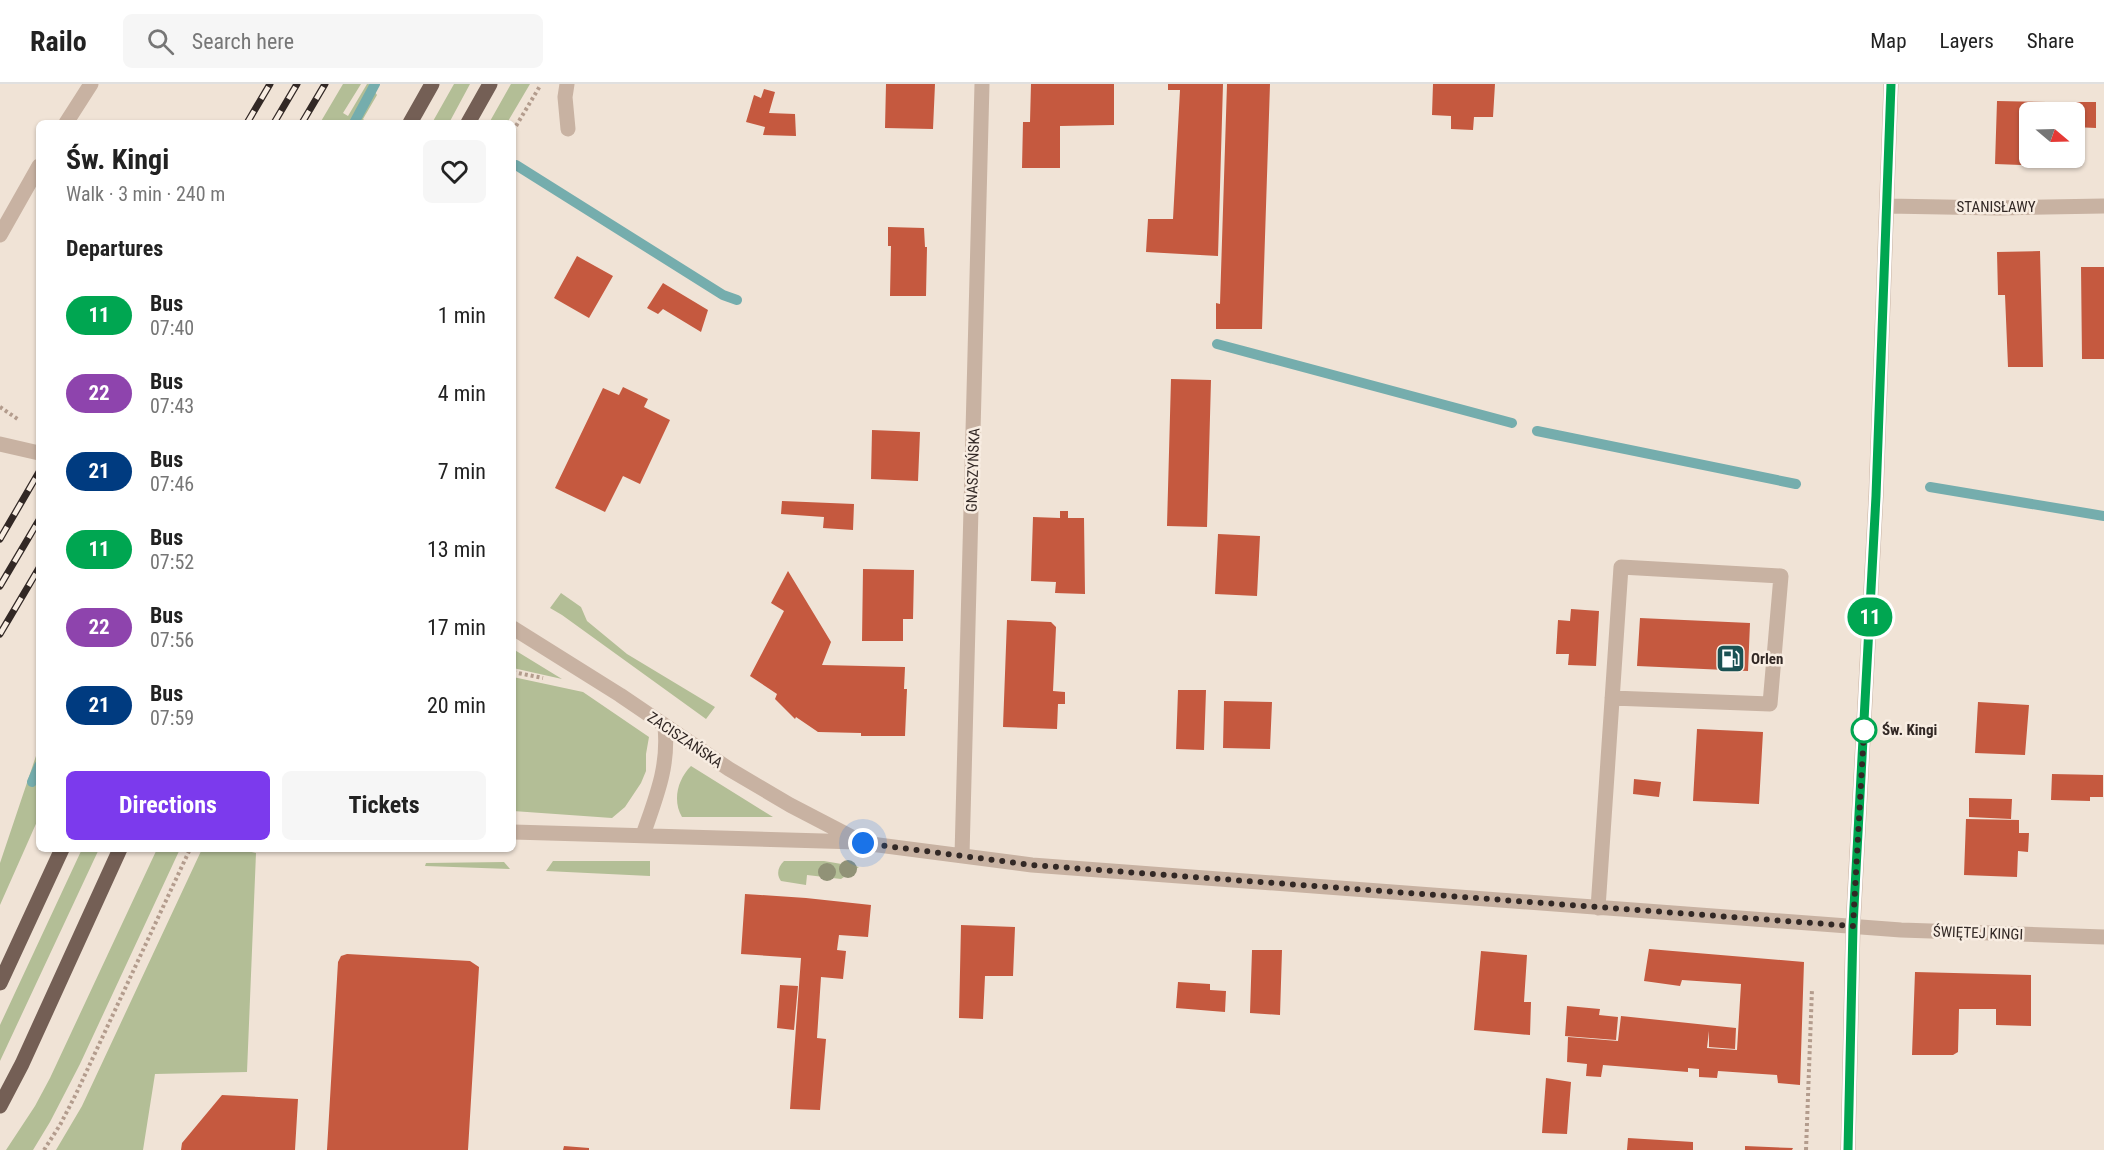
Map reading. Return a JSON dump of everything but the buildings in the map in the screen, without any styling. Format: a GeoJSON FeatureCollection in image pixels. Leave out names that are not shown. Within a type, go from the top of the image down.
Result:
{"type":"FeatureCollection","features":[{"type":"Feature","properties":{"kind":"main road"},"geometry":{"type":"LineString","coordinates":[[412,120],[432,84]]}},
{"type":"Feature","properties":{"kind":"main road"},"geometry":{"type":"LineString","coordinates":[[470,120],[489,84]]}},
{"type":"Feature","properties":{"kind":"main road"},"geometry":{"type":"LineString","coordinates":[[0,983],[61,852]]}},
{"type":"Feature","properties":{"kind":"main road"},"geometry":{"type":"LineString","coordinates":[[0,1106],[22,1064],[119,852]]}},
{"type":"Feature","properties":{"kind":"street"},"geometry":{"type":"LineString","coordinates":[[68,120],[91,84]]}},
{"type":"Feature","properties":{"kind":"street"},"geometry":{"type":"LineString","coordinates":[[567,84],[565,97],[568,129]]}},
{"type":"Feature","properties":{"kind":"street","name":"GNASZYŃSKA"},"geometry":{"type":"LineString","coordinates":[[962,856],[982,84]]}},
{"type":"Feature","properties":{"kind":"street"},"geometry":{"type":"LineString","coordinates":[[1848,1150],[1853,926],[1876,496],[1891,84]]}},
{"type":"Feature","properties":{"kind":"street"},"geometry":{"type":"LineString","coordinates":[[0,235],[36,171]]}},
{"type":"Feature","properties":{"kind":"street","name":"STANISŁAWY"},"geometry":{"type":"LineString","coordinates":[[1887,206],[1999,208],[2104,206]]}},
{"type":"Feature","properties":{"kind":"street"},"geometry":{"type":"LineString","coordinates":[[0,444],[36,452]]}},
{"type":"Feature","properties":{"kind":"street"},"geometry":{"type":"LineString","coordinates":[[1598,908],[1612,698],[1621,567],[1781,576],[1770,704],[1612,698]]}},
{"type":"Feature","properties":{"kind":"street","name":"ZACISZAŃSKA"},"geometry":{"type":"LineString","coordinates":[[516,630],[620,695],[729,769],[863,843]]}},
{"type":"Feature","properties":{"kind":"street"},"geometry":{"type":"LineString","coordinates":[[643,835],[664,772],[667,749],[665,727]]}},
{"type":"Feature","properties":{"kind":"street","name":"ZACISZAŃSKA"},"geometry":{"type":"LineString","coordinates":[[516,832],[863,843],[1032,865],[1853,926]]}},
{"type":"Feature","properties":{"kind":"street","name":"ŚWIĘTEJ KINGI"},"geometry":{"type":"LineString","coordinates":[[1853,926],[1922,931],[2104,937]]}},
{"type":"Feature","properties":{"kind":"path"},"geometry":{"type":"LineString","coordinates":[[516,126],[541,84]]}},
{"type":"Feature","properties":{"kind":"path"},"geometry":{"type":"LineString","coordinates":[[0,407],[16,420],[23,422]]}},
{"type":"Feature","properties":{"kind":"path"},"geometry":{"type":"LineString","coordinates":[[44,1150],[76,1094],[189,852]]}},
{"type":"Feature","properties":{"kind":"path"},"geometry":{"type":"LineString","coordinates":[[1806,1150],[1812,989]]}},
{"type":"Feature","properties":{"kind":"green space"},"geometry":{"type":"Polygon","coordinates":[[[343,84],[361,84],[343,113],[348,116],[367,84],[377,95],[364,120],[322,120],[343,84]]]}},
{"type":"Feature","properties":{"kind":"green space"},"geometry":{"type":"Polygon","coordinates":[[[454,84],[470,84],[451,120],[434,120],[454,84]]]}},
{"type":"Feature","properties":{"kind":"green space"},"geometry":{"type":"Polygon","coordinates":[[[511,84],[530,84],[509,120],[491,120],[511,84]]]}},
{"type":"Feature","properties":{"kind":"green space"},"geometry":{"type":"Polygon","coordinates":[[[561,593],[581,607],[587,621],[627,654],[715,707],[706,719],[550,608],[561,593]]]}},
{"type":"Feature","properties":{"kind":"green space"},"geometry":{"type":"Polygon","coordinates":[[[516,651],[562,679],[516,669],[516,651]]]}},
{"type":"Feature","properties":{"kind":"green space"},"geometry":{"type":"Polygon","coordinates":[[[516,678],[583,692],[649,737],[646,771],[641,783],[625,807],[612,818],[516,811],[516,678]]]}},
{"type":"Feature","properties":{"kind":"green space"},"geometry":{"type":"Polygon","coordinates":[[[36,756],[36,824],[0,905],[0,863],[36,756]]]}},
{"type":"Feature","properties":{"kind":"green space"},"geometry":{"type":"Polygon","coordinates":[[[691,766],[773,817],[682,817],[677,804],[678,790],[686,771],[691,766]]]}},
{"type":"Feature","properties":{"kind":"green space"},"geometry":{"type":"Polygon","coordinates":[[[81,852],[98,852],[0,1061],[0,1025],[81,852]]]}},
{"type":"Feature","properties":{"kind":"green space"},"geometry":{"type":"Polygon","coordinates":[[[156,852],[179,852],[80,1064],[50,1122],[33,1150],[6,1150],[35,1106],[156,852]]]}},
{"type":"Feature","properties":{"kind":"green space"},"geometry":{"type":"Polygon","coordinates":[[[201,852],[256,853],[247,1072],[155,1074],[143,1150],[56,1150],[82,1106],[201,852]]]}},
{"type":"Feature","properties":{"kind":"green space"},"geometry":{"type":"Polygon","coordinates":[[[553,861],[650,861],[650,876],[546,871],[553,861]]]}},
{"type":"Feature","properties":{"kind":"green space"},"geometry":{"type":"Polygon","coordinates":[[[784,861],[824,861],[859,867],[841,879],[807,875],[806,885],[781,881],[778,871],[784,861]]]}},
{"type":"Feature","properties":{"kind":"green space"},"geometry":{"type":"Polygon","coordinates":[[[504,862],[510,869],[425,866],[426,863],[504,862]]]}},
{"type":"Feature","properties":{"kind":"waterway"},"geometry":{"type":"LineString","coordinates":[[356,120],[375,84]]}},
{"type":"Feature","properties":{"kind":"waterway"},"geometry":{"type":"LineString","coordinates":[[516,165],[723,295],[737,300]]}},
{"type":"Feature","properties":{"kind":"waterway"},"geometry":{"type":"LineString","coordinates":[[1217,344],[1512,423]]}},
{"type":"Feature","properties":{"kind":"waterway"},"geometry":{"type":"LineString","coordinates":[[1537,431],[1796,484]]}},
{"type":"Feature","properties":{"kind":"waterway"},"geometry":{"type":"LineString","coordinates":[[1930,487],[2104,516]]}},
{"type":"Feature","properties":{"kind":"waterway"},"geometry":{"type":"LineString","coordinates":[[32,782],[36,773]]}},
{"type":"Feature","properties":{"kind":"railway"},"geometry":{"type":"LineString","coordinates":[[249,120],[270,84]]}},
{"type":"Feature","properties":{"kind":"railway"},"geometry":{"type":"LineString","coordinates":[[276,120],[297,84]]}},
{"type":"Feature","properties":{"kind":"railway"},"geometry":{"type":"LineString","coordinates":[[304,120],[325,84]]}},
{"type":"Feature","properties":{"kind":"railway"},"geometry":{"type":"LineString","coordinates":[[0,539],[36,477]]}},
{"type":"Feature","properties":{"kind":"railway"},"geometry":{"type":"LineString","coordinates":[[0,586],[36,525]]}},
{"type":"Feature","properties":{"kind":"railway"},"geometry":{"type":"LineString","coordinates":[[0,634],[36,573]]}},
{"type":"Feature","properties":{"kind":"bus line","name":"11"},"geometry":{"type":"LineString","coordinates":[[1848,1150],[1853,926],[1876,496],[1891,84]]}},
{"type":"Feature","properties":{"kind":"place","name":"Orlen"},"geometry":{"type":"Point","coordinates":[1730,659]}},
{"type":"Feature","properties":{"kind":"place","name":"Św. Kingi"},"geometry":{"type":"Point","coordinates":[1864,730]}},
{"type":"Feature","properties":{"kind":"route"},"geometry":{"type":"LineString","coordinates":[[863,843],[1032,865],[1853,926],[1864,730]]}}]}
